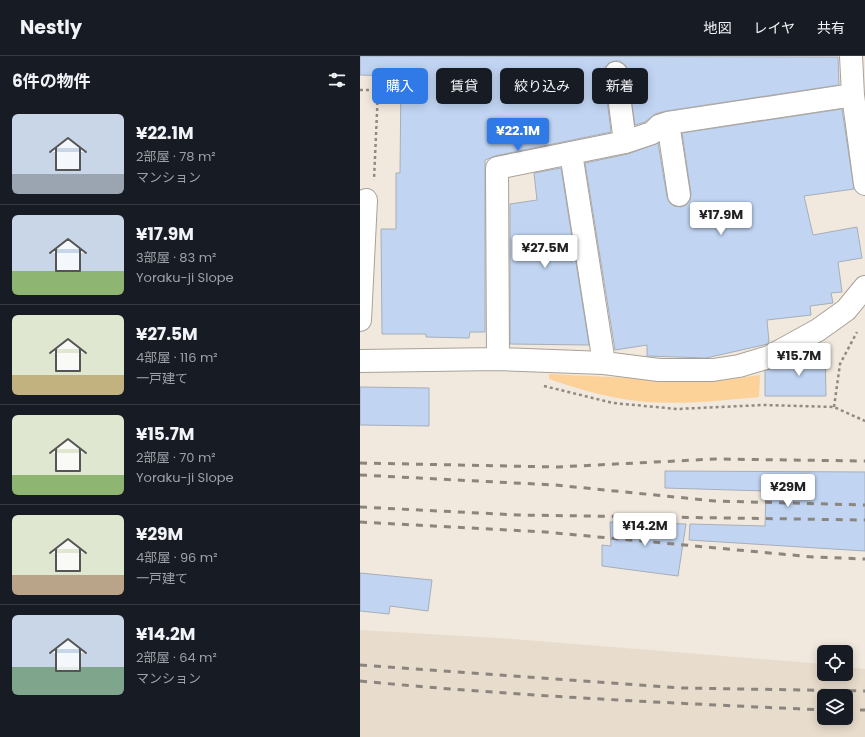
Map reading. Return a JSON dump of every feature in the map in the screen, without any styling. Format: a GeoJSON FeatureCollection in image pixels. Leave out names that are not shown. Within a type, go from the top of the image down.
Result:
{"type":"FeatureCollection","features":[{"type":"Feature","properties":{"kind":"street"},"geometry":{"type":"LineString","coordinates":[[851,56],[853,95],[865,184]]}},
{"type":"Feature","properties":{"kind":"street"},"geometry":{"type":"LineString","coordinates":[[498,359],[497,168],[625,142],[652,133],[659,126],[668,123],[853,95]]}},
{"type":"Feature","properties":{"kind":"street"},"geometry":{"type":"LineString","coordinates":[[620,104],[625,142]]}},
{"type":"Feature","properties":{"kind":"street"},"geometry":{"type":"LineString","coordinates":[[668,123],[679,195]]}},
{"type":"Feature","properties":{"kind":"street"},"geometry":{"type":"LineString","coordinates":[[571,153],[604,363]]}},
{"type":"Feature","properties":{"kind":"street"},"geometry":{"type":"LineString","coordinates":[[360,320],[366,200]]}},
{"type":"Feature","properties":{"kind":"street"},"geometry":{"type":"LineString","coordinates":[[360,361],[498,359],[604,363],[659,370],[713,370],[739,366],[769,357],[818,330],[846,310],[865,287]]}},
{"type":"Feature","properties":{"kind":"path"},"geometry":{"type":"LineString","coordinates":[[360,90],[378,90],[374,185],[366,200]]}},
{"type":"Feature","properties":{"kind":"path"},"geometry":{"type":"LineString","coordinates":[[834,407],[840,364],[860,327]]}},
{"type":"Feature","properties":{"kind":"path"},"geometry":{"type":"LineString","coordinates":[[539,384],[613,403],[677,409],[763,405],[834,407],[865,421]]}},
{"type":"Feature","properties":{"kind":"shaded area"},"geometry":{"type":"Polygon","coordinates":[[[549,374],[717,381],[760,375],[759,397],[677,403],[645,402],[579,389],[549,379],[549,374]]]}},
{"type":"Feature","properties":{"kind":"shaded area"},"geometry":{"type":"Polygon","coordinates":[[[360,630],[513,639],[817,663],[817,681],[853,681],[853,668],[865,669],[865,737],[360,737],[360,630]]]}},
{"type":"Feature","properties":{"kind":"building"},"geometry":{"type":"Polygon","coordinates":[[[360,56],[838,57],[839,85],[666,111],[655,114],[645,122],[635,125],[632,104],[648,104],[648,68],[626,68],[620,61],[614,61],[609,63],[605,68],[592,68],[592,104],[608,104],[611,132],[495,156],[485,160],[485,332],[470,332],[469,338],[426,337],[426,334],[382,334],[381,229],[396,229],[396,173],[400,173],[401,104],[428,104],[428,68],[372,68],[372,75],[360,75],[360,56]]]}},
{"type":"Feature","properties":{"kind":"building"},"geometry":{"type":"Polygon","coordinates":[[[842,109],[854,189],[804,196],[813,235],[857,227],[862,258],[838,262],[842,292],[831,293],[833,303],[810,306],[811,315],[767,320],[768,344],[706,358],[647,356],[647,345],[615,350],[585,163],[628,154],[658,143],[667,197],[669,202],[674,206],[681,207],[686,205],[690,200],[691,194],[682,133],[842,109]]]}},
{"type":"Feature","properties":{"kind":"building"},"geometry":{"type":"Polygon","coordinates":[[[561,168],[589,345],[510,344],[510,204],[537,200],[534,173],[561,168]]]}},
{"type":"Feature","properties":{"kind":"building"},"geometry":{"type":"Polygon","coordinates":[[[825,346],[826,396],[765,396],[765,371],[804,357],[825,346]]]}},
{"type":"Feature","properties":{"kind":"building"},"geometry":{"type":"Polygon","coordinates":[[[360,387],[429,388],[429,426],[360,425],[360,387]]]}},
{"type":"Feature","properties":{"kind":"building"},"geometry":{"type":"Polygon","coordinates":[[[665,471],[865,472],[865,551],[689,540],[690,524],[765,526],[766,491],[665,488],[665,471]]]}},
{"type":"Feature","properties":{"kind":"building"},"geometry":{"type":"Polygon","coordinates":[[[610,522],[686,524],[678,576],[602,566],[602,545],[611,546],[610,522]]]}},
{"type":"Feature","properties":{"kind":"building"},"geometry":{"type":"Polygon","coordinates":[[[360,573],[432,580],[428,611],[390,606],[389,614],[360,611],[360,573]]]}},
{"type":"Feature","properties":{"kind":"railway"},"geometry":{"type":"LineString","coordinates":[[360,463],[557,467],[715,459],[865,461]]}},
{"type":"Feature","properties":{"kind":"railway"},"geometry":{"type":"LineString","coordinates":[[360,475],[555,485],[715,501],[865,505]]}},
{"type":"Feature","properties":{"kind":"railway"},"geometry":{"type":"LineString","coordinates":[[360,507],[518,515],[865,520]]}},
{"type":"Feature","properties":{"kind":"railway"},"geometry":{"type":"LineString","coordinates":[[360,522],[545,532],[813,557],[865,559]]}},
{"type":"Feature","properties":{"kind":"railway"},"geometry":{"type":"LineString","coordinates":[[360,665],[681,688],[865,691]]}},
{"type":"Feature","properties":{"kind":"railway"},"geometry":{"type":"LineString","coordinates":[[360,681],[534,695],[817,710]]}},
{"type":"Feature","properties":{"kind":"railway"},"geometry":{"type":"LineString","coordinates":[[853,710],[865,710]]}}]}
